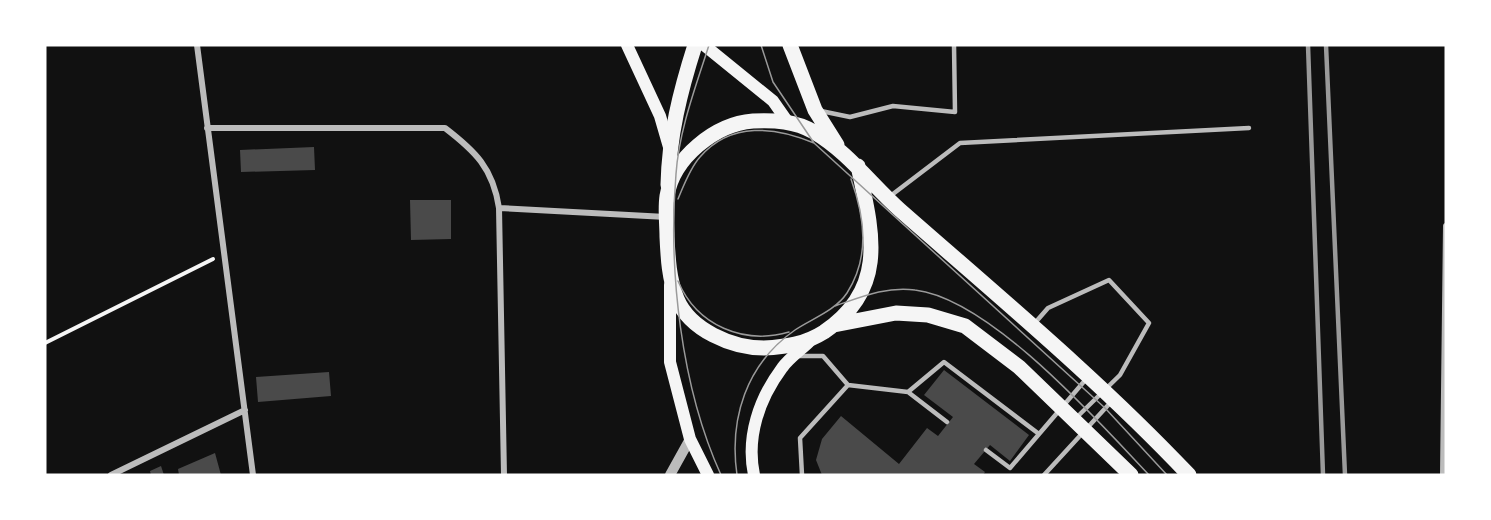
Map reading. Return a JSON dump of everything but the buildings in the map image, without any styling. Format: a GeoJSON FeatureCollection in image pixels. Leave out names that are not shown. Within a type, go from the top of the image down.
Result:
{"type":"FeatureCollection","features":[{"type":"Feature","properties":{"kind":"main road"},"geometry":{"type":"LineString","coordinates":[[627,45],[660,116],[669,147]]}},
{"type":"Feature","properties":{"kind":"main road"},"geometry":{"type":"LineString","coordinates":[[696,45],[676,107],[669,147],[666,217],[670,362],[690,439],[708,475]]}},
{"type":"Feature","properties":{"kind":"main road"},"geometry":{"type":"LineString","coordinates":[[704,45],[773,101],[787,121]]}},
{"type":"Feature","properties":{"kind":"main road"},"geometry":{"type":"LineString","coordinates":[[790,45],[815,110],[840,150]]}},
{"type":"Feature","properties":{"kind":"main road"},"geometry":{"type":"LineString","coordinates":[[668,195],[674,177],[686,157],[724,128],[749,122],[787,121],[814,132],[840,150],[888,198],[1089,376],[1190,475]]}},
{"type":"Feature","properties":{"kind":"main road"},"geometry":{"type":"LineString","coordinates":[[754,475],[752,430],[762,404],[783,367],[809,342],[834,325],[859,297],[867,283],[873,239],[870,213],[858,166]]}},
{"type":"Feature","properties":{"kind":"main road"},"geometry":{"type":"LineString","coordinates":[[669,272],[678,302],[708,333],[750,348],[809,342]]}},
{"type":"Feature","properties":{"kind":"main road"},"geometry":{"type":"LineString","coordinates":[[834,325],[896,313],[928,315],[965,326],[1019,367],[1131,475]]}},
{"type":"Feature","properties":{"kind":"street"},"geometry":{"type":"LineString","coordinates":[[196,45],[253,475]]}},
{"type":"Feature","properties":{"kind":"street"},"geometry":{"type":"LineString","coordinates":[[207,128],[445,128],[476,152],[495,185],[499,208],[504,475]]}},
{"type":"Feature","properties":{"kind":"street"},"geometry":{"type":"LineString","coordinates":[[499,208],[666,217]]}},
{"type":"Feature","properties":{"kind":"street"},"geometry":{"type":"LineString","coordinates":[[1443,475],[1446,226]]}},
{"type":"Feature","properties":{"kind":"street"},"geometry":{"type":"LineString","coordinates":[[111,475],[245,410]]}},
{"type":"Feature","properties":{"kind":"street"},"geometry":{"type":"LineString","coordinates":[[670,475],[690,439]]}},
{"type":"Feature","properties":{"kind":"lane"},"geometry":{"type":"LineString","coordinates":[[815,110],[850,117],[893,106],[955,112],[954,45]]}},
{"type":"Feature","properties":{"kind":"lane"},"geometry":{"type":"LineString","coordinates":[[888,198],[960,143],[1249,128]]}},
{"type":"Feature","properties":{"kind":"lane"},"geometry":{"type":"LineString","coordinates":[[1032,326],[1048,308],[1109,280],[1149,322],[1109,395],[1079,425],[1044,475]]}},
{"type":"Feature","properties":{"kind":"lane"},"geometry":{"type":"LineString","coordinates":[[795,356],[823,356],[848,385],[908,392],[947,422]]}},
{"type":"Feature","properties":{"kind":"lane"},"geometry":{"type":"LineString","coordinates":[[908,392],[944,362],[1040,434]]}},
{"type":"Feature","properties":{"kind":"lane"},"geometry":{"type":"LineString","coordinates":[[986,450],[1010,468],[1089,376]]}},
{"type":"Feature","properties":{"kind":"lane"},"geometry":{"type":"LineString","coordinates":[[802,475],[800,438],[848,385]]}},
{"type":"Feature","properties":{"kind":"lane"},"geometry":{"type":"LineString","coordinates":[[1079,425],[1109,395]]}},
{"type":"Feature","properties":{"kind":"path"},"geometry":{"type":"LineString","coordinates":[[45,343],[224,254]]}},
{"type":"Feature","properties":{"kind":"tram line"},"geometry":{"type":"LineString","coordinates":[[709,45],[689,108],[678,158],[674,249],[680,328],[687,366],[707,441],[721,475]]}},
{"type":"Feature","properties":{"kind":"tram line"},"geometry":{"type":"LineString","coordinates":[[761,45],[773,82],[814,143],[1105,408],[1167,475]]}},
{"type":"Feature","properties":{"kind":"tram line"},"geometry":{"type":"LineString","coordinates":[[678,199],[696,161],[712,145],[726,137],[754,131],[769,131],[785,133],[814,143]]}},
{"type":"Feature","properties":{"kind":"tram line"},"geometry":{"type":"LineString","coordinates":[[737,475],[735,454],[739,413],[753,376],[778,344],[795,330],[836,305],[847,293],[854,279],[859,265],[863,237],[860,208],[851,179]]}},
{"type":"Feature","properties":{"kind":"tram line"},"geometry":{"type":"LineString","coordinates":[[678,281],[686,297],[697,310],[724,328],[755,336],[789,332]]}},
{"type":"Feature","properties":{"kind":"tram line"},"geometry":{"type":"LineString","coordinates":[[835,306],[874,293],[905,289],[944,298],[976,315],[1041,365],[1149,475]]}},
{"type":"Feature","properties":{"kind":"railway"},"geometry":{"type":"LineString","coordinates":[[1308,45],[1323,475]]}},
{"type":"Feature","properties":{"kind":"railway"},"geometry":{"type":"LineString","coordinates":[[1326,45],[1345,475]]}}]}
